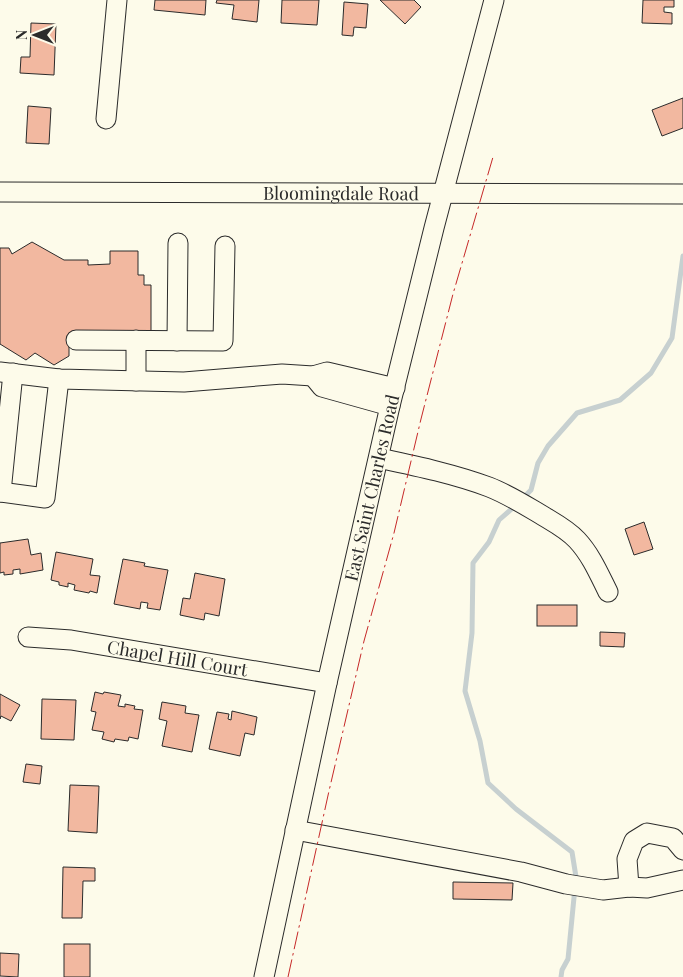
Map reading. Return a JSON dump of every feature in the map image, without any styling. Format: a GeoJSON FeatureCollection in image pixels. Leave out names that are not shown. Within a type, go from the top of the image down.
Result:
{"type":"FeatureCollection","features":[{"type":"Feature","properties":{"kind":"street"},"geometry":{"type":"LineString","coordinates":[[106,119],[117,0]]}},
{"type":"Feature","properties":{"kind":"street","name":"East Saint Charles Road"},"geometry":{"type":"LineString","coordinates":[[264,977],[327,683],[390,406],[434,228],[494,0]]}},
{"type":"Feature","properties":{"kind":"street","name":"Bloomingdale Road"},"geometry":{"type":"LineString","coordinates":[[0,192],[683,194]]}},
{"type":"Feature","properties":{"kind":"street"},"geometry":{"type":"LineString","coordinates":[[177,341],[178,244]]}},
{"type":"Feature","properties":{"kind":"street"},"geometry":{"type":"LineString","coordinates":[[76,340],[223,341],[225,246]]}},
{"type":"Feature","properties":{"kind":"street"},"geometry":{"type":"LineString","coordinates":[[136,340],[136,381]]}},
{"type":"Feature","properties":{"kind":"street"},"geometry":{"type":"LineString","coordinates":[[59,379],[45,498],[1,492],[6,373],[59,379],[184,382],[282,374],[313,376],[327,372],[395,388]]}},
{"type":"Feature","properties":{"kind":"street"},"geometry":{"type":"LineString","coordinates":[[313,376],[322,387],[390,406]]}},
{"type":"Feature","properties":{"kind":"street"},"geometry":{"type":"LineString","coordinates":[[379,458],[422,467],[488,487],[559,525],[576,539],[589,554],[608,592]]}},
{"type":"Feature","properties":{"kind":"street","name":"Chapel Hill Court"},"geometry":{"type":"LineString","coordinates":[[28,637],[76,641],[327,683]]}},
{"type":"Feature","properties":{"kind":"street"},"geometry":{"type":"LineString","coordinates":[[295,830],[521,872],[586,888],[603,890],[629,887],[648,888],[683,880]]}},
{"type":"Feature","properties":{"kind":"street"},"geometry":{"type":"LineString","coordinates":[[629,887],[628,859],[634,841],[647,833],[673,838],[683,850]]}},
{"type":"Feature","properties":{"kind":"building"},"geometry":{"type":"Polygon","coordinates":[[[155,0],[206,0],[205,15],[154,10],[155,0]]]}},
{"type":"Feature","properties":{"kind":"building"},"geometry":{"type":"Polygon","coordinates":[[[217,0],[259,0],[257,22],[232,19],[234,5],[216,3],[217,0]]]}},
{"type":"Feature","properties":{"kind":"building"},"geometry":{"type":"Polygon","coordinates":[[[282,0],[319,0],[317,25],[281,23],[282,0]]]}},
{"type":"Feature","properties":{"kind":"building"},"geometry":{"type":"Polygon","coordinates":[[[380,0],[414,0],[421,7],[405,24],[380,0]]]}},
{"type":"Feature","properties":{"kind":"building"},"geometry":{"type":"Polygon","coordinates":[[[643,0],[674,0],[674,7],[664,7],[664,12],[672,13],[672,24],[642,23],[643,0]]]}},
{"type":"Feature","properties":{"kind":"building"},"geometry":{"type":"Polygon","coordinates":[[[344,2],[368,4],[366,28],[354,27],[353,36],[342,35],[344,2]]]}},
{"type":"Feature","properties":{"kind":"building"},"geometry":{"type":"Polygon","coordinates":[[[31,23],[56,24],[54,75],[20,73],[21,57],[30,57],[31,23]]]}},
{"type":"Feature","properties":{"kind":"building"},"geometry":{"type":"Polygon","coordinates":[[[683,98],[683,128],[662,136],[652,110],[683,98]]]}},
{"type":"Feature","properties":{"kind":"building"},"geometry":{"type":"Polygon","coordinates":[[[28,106],[51,108],[49,144],[26,143],[28,106]]]}},
{"type":"Feature","properties":{"kind":"building"},"geometry":{"type":"Polygon","coordinates":[[[32,242],[64,260],[88,260],[88,265],[110,264],[110,251],[138,251],[138,275],[144,275],[144,285],[151,285],[151,331],[69,335],[69,356],[54,365],[35,353],[26,360],[0,344],[0,248],[9,248],[12,254],[32,242]]]}},
{"type":"Feature","properties":{"kind":"building"},"geometry":{"type":"Polygon","coordinates":[[[644,522],[653,549],[634,555],[625,529],[644,522]]]}},
{"type":"Feature","properties":{"kind":"building"},"geometry":{"type":"Polygon","coordinates":[[[28,539],[31,555],[41,553],[43,570],[20,574],[20,569],[13,570],[13,574],[4,575],[4,572],[0,573],[0,543],[28,539]]]}},
{"type":"Feature","properties":{"kind":"building"},"geometry":{"type":"Polygon","coordinates":[[[56,552],[93,559],[90,575],[100,576],[97,593],[74,590],[75,585],[68,583],[68,587],[59,585],[59,582],[51,580],[56,552]]]}},
{"type":"Feature","properties":{"kind":"building"},"geometry":{"type":"Polygon","coordinates":[[[123,559],[145,563],[144,566],[168,570],[160,610],[147,608],[148,603],[141,602],[140,609],[114,604],[123,559]]]}},
{"type":"Feature","properties":{"kind":"building"},"geometry":{"type":"Polygon","coordinates":[[[195,573],[225,579],[219,616],[205,613],[204,620],[180,615],[183,598],[190,599],[195,573]]]}},
{"type":"Feature","properties":{"kind":"building"},"geometry":{"type":"Polygon","coordinates":[[[537,605],[577,605],[577,626],[537,626],[537,605]]]}},
{"type":"Feature","properties":{"kind":"building"},"geometry":{"type":"Polygon","coordinates":[[[600,632],[625,633],[624,647],[600,646],[600,632]]]}},
{"type":"Feature","properties":{"kind":"building"},"geometry":{"type":"Polygon","coordinates":[[[95,692],[121,695],[118,706],[125,707],[125,704],[135,706],[134,709],[143,710],[138,739],[129,737],[128,741],[115,739],[114,742],[102,739],[104,732],[92,730],[96,712],[91,711],[95,692]]]}},
{"type":"Feature","properties":{"kind":"building"},"geometry":{"type":"Polygon","coordinates":[[[0,694],[20,705],[11,721],[1,716],[0,719],[0,694]]]}},
{"type":"Feature","properties":{"kind":"building"},"geometry":{"type":"Polygon","coordinates":[[[42,699],[76,700],[74,740],[41,739],[42,699]]]}},
{"type":"Feature","properties":{"kind":"building"},"geometry":{"type":"Polygon","coordinates":[[[162,702],[186,706],[185,713],[199,715],[192,752],[162,746],[167,721],[159,719],[162,702]]]}},
{"type":"Feature","properties":{"kind":"building"},"geometry":{"type":"Polygon","coordinates":[[[232,711],[257,717],[254,735],[245,733],[240,756],[209,749],[217,712],[229,714],[228,719],[231,720],[232,711]]]}},
{"type":"Feature","properties":{"kind":"building"},"geometry":{"type":"Polygon","coordinates":[[[26,764],[42,766],[40,784],[23,782],[26,764]]]}},
{"type":"Feature","properties":{"kind":"building"},"geometry":{"type":"Polygon","coordinates":[[[70,785],[99,786],[97,833],[68,831],[70,785]]]}},
{"type":"Feature","properties":{"kind":"building"},"geometry":{"type":"Polygon","coordinates":[[[63,867],[95,868],[95,881],[83,881],[82,918],[62,918],[63,867]]]}},
{"type":"Feature","properties":{"kind":"building"},"geometry":{"type":"Polygon","coordinates":[[[453,882],[513,883],[512,900],[453,899],[453,882]]]}},
{"type":"Feature","properties":{"kind":"building"},"geometry":{"type":"Polygon","coordinates":[[[64,944],[90,944],[90,977],[64,977],[64,944]]]}},
{"type":"Feature","properties":{"kind":"building"},"geometry":{"type":"Polygon","coordinates":[[[0,953],[19,954],[18,977],[0,976],[0,953]]]}},
{"type":"Feature","properties":{"kind":"waterway"},"geometry":{"type":"LineString","coordinates":[[522,499],[531,490],[538,463],[548,446],[577,413],[620,400],[651,373],[672,338],[683,256]]}},
{"type":"Feature","properties":{"kind":"waterway"},"geometry":{"type":"LineString","coordinates":[[516,505],[499,520],[489,542],[473,563],[472,633],[465,691],[480,741],[488,783],[516,809],[572,852],[576,877],[568,959],[562,970],[561,977]]}},
{"type":"Feature","properties":{"kind":"power"},"geometry":{"type":"LineString","coordinates":[[288,977],[364,641],[394,533],[453,294],[493,157]]}}]}
